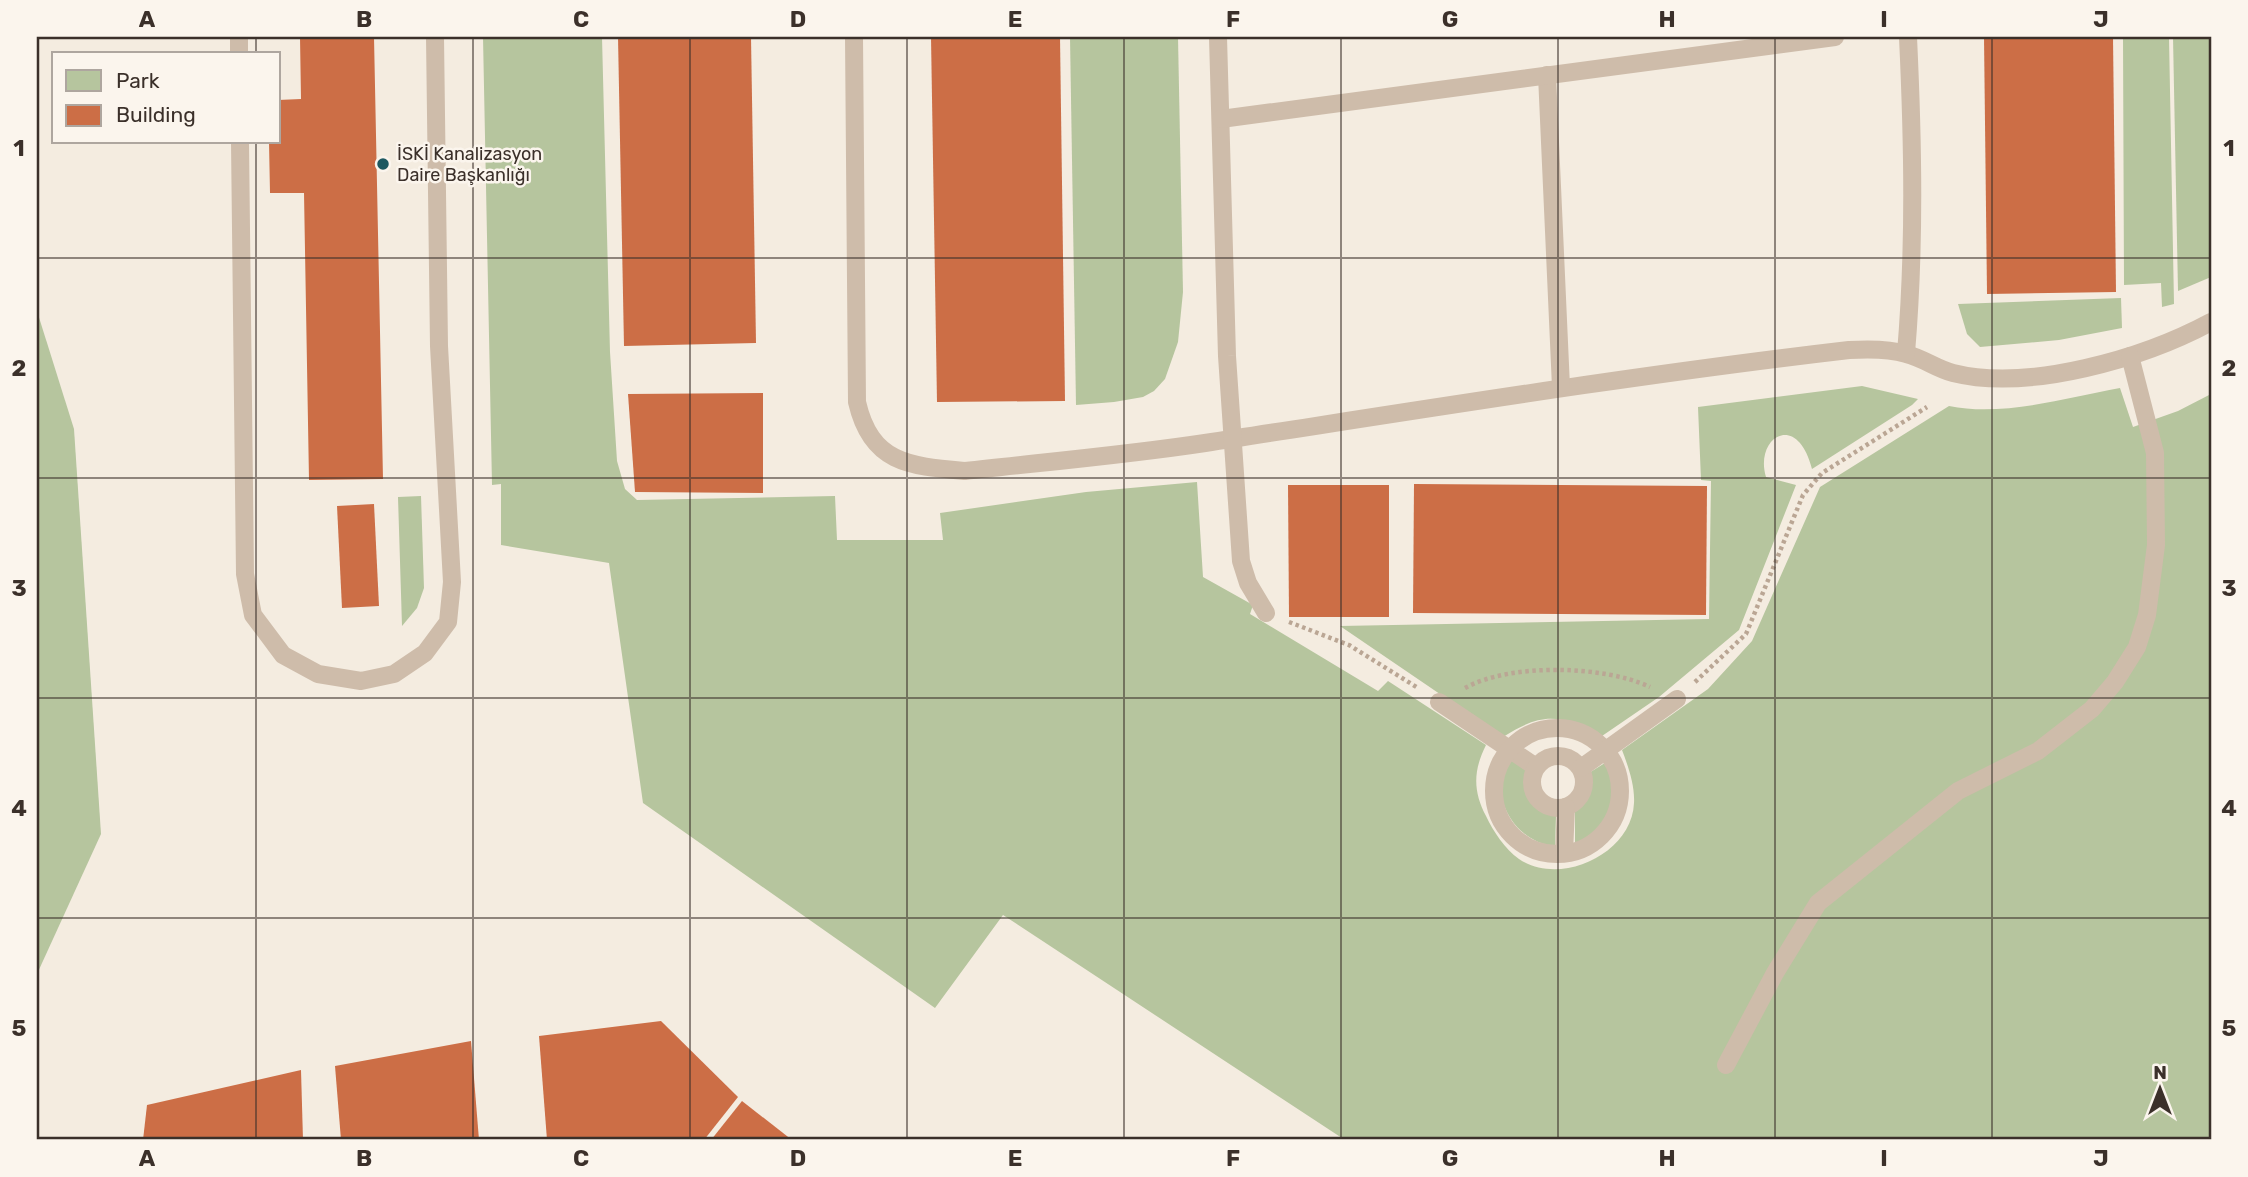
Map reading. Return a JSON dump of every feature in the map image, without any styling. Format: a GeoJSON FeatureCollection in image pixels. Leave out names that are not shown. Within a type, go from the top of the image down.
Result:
{"type":"FeatureCollection","features":[{"type":"Feature","properties":{"kind":"lane"},"geometry":{"type":"LineString","coordinates":[[240,144],[245,574],[253,615],[283,656],[318,674],[361,681],[394,674],[438,639],[448,622],[452,582],[439,346],[435,37]]}},
{"type":"Feature","properties":{"kind":"lane"},"geometry":{"type":"LineString","coordinates":[[854,37],[857,402],[863,427],[874,446],[903,460],[928,467],[965,471],[1234,437],[1561,387],[1854,350],[1906,353],[1950,373],[1981,378],[2011,378],[2080,369],[2130,356],[2178,340],[2211,322]]}},
{"type":"Feature","properties":{"kind":"lane"},"geometry":{"type":"LineString","coordinates":[[1218,37],[1227,356],[1241,561],[1248,583],[1266,614]]}},
{"type":"Feature","properties":{"kind":"lane"},"geometry":{"type":"LineString","coordinates":[[1221,119],[1835,37]]}},
{"type":"Feature","properties":{"kind":"lane"},"geometry":{"type":"LineString","coordinates":[[1906,353],[1912,279],[1914,171],[1908,37]]}},
{"type":"Feature","properties":{"kind":"lane"},"geometry":{"type":"LineString","coordinates":[[1547,75],[1561,387]]}},
{"type":"Feature","properties":{"kind":"lane"},"geometry":{"type":"LineString","coordinates":[[1726,1065],[1775,973],[1818,903],[1958,792],[2038,751],[2092,709],[2115,682],[2137,647],[2147,615],[2156,545],[2155,453],[2130,356]]}},
{"type":"Feature","properties":{"kind":"lane"},"geometry":{"type":"LineString","coordinates":[[1581,768],[1676,699]]}},
{"type":"Feature","properties":{"kind":"lane"},"geometry":{"type":"LineString","coordinates":[[1439,702],[1536,767]]}},
{"type":"Feature","properties":{"kind":"lane"},"geometry":{"type":"LineString","coordinates":[[1556,728],[1584,735],[1605,750],[1618,770],[1621,792],[1617,813],[1606,832],[1590,845],[1564,853],[1548,853],[1528,847],[1510,833],[1499,816],[1494,794],[1496,773],[1510,750],[1536,731],[1556,728]]}},
{"type":"Feature","properties":{"kind":"lane"},"geometry":{"type":"LineString","coordinates":[[1559,755],[1567,757],[1581,768],[1585,786],[1577,802],[1553,809],[1538,800],[1532,784],[1536,767],[1542,761],[1559,755]]}},
{"type":"Feature","properties":{"kind":"lane"},"geometry":{"type":"LineString","coordinates":[[1564,853],[1566,807]]}},
{"type":"Feature","properties":{"kind":"path"},"geometry":{"type":"LineString","coordinates":[[1266,614],[1349,645],[1439,702],[1480,680],[1533,671],[1600,673],[1643,683],[1676,699],[1746,634],[1803,495],[1822,473],[1927,407]]}},
{"type":"Feature","properties":{"kind":"green space"},"geometry":{"type":"Polygon","coordinates":[[[483,37],[602,37],[610,352],[617,461],[625,489],[637,500],[835,496],[837,540],[943,540],[940,513],[1086,492],[1197,482],[1203,577],[1253,605],[1250,614],[1378,691],[1388,681],[1486,745],[1476,781],[1482,807],[1496,834],[1509,850],[1519,859],[1536,867],[1573,867],[1591,861],[1608,851],[1621,837],[1630,821],[1634,803],[1629,769],[1622,750],[1708,689],[1752,641],[1820,487],[1949,406],[1970,409],[2012,408],[2120,388],[2133,427],[2178,411],[2211,394],[2211,1140],[1345,1140],[1003,915],[935,1008],[643,803],[609,563],[501,545],[501,484],[492,485],[483,37]]]}},
{"type":"Feature","properties":{"kind":"green space"},"geometry":{"type":"Polygon","coordinates":[[[1070,37],[1178,37],[1183,292],[1178,342],[1165,379],[1154,391],[1143,397],[1076,405],[1070,37]]]}},
{"type":"Feature","properties":{"kind":"green space"},"geometry":{"type":"Polygon","coordinates":[[[2123,37],[2169,37],[2174,304],[2162,307],[2161,283],[2124,285],[2123,37]]]}},
{"type":"Feature","properties":{"kind":"green space"},"geometry":{"type":"Polygon","coordinates":[[[2173,37],[2211,37],[2211,277],[2178,291],[2173,37]]]}},
{"type":"Feature","properties":{"kind":"green space"},"geometry":{"type":"Polygon","coordinates":[[[2121,298],[2122,328],[2059,340],[1980,347],[1967,334],[1958,304],[2121,298]]]}},
{"type":"Feature","properties":{"kind":"green space"},"geometry":{"type":"Polygon","coordinates":[[[37,311],[74,429],[101,834],[37,974],[37,311]]]}},
{"type":"Feature","properties":{"kind":"green space"},"geometry":{"type":"Polygon","coordinates":[[[1862,386],[1918,399],[1812,469],[1797,440],[1788,435],[1779,436],[1771,442],[1764,463],[1766,477],[1796,485],[1739,630],[1659,697],[1602,736],[1575,724],[1552,719],[1530,723],[1503,737],[1340,626],[1709,619],[1711,481],[1701,480],[1698,407],[1862,386]]]}},
{"type":"Feature","properties":{"kind":"green space"},"geometry":{"type":"Polygon","coordinates":[[[421,496],[424,588],[417,608],[402,626],[398,497],[421,496]]]}},
{"type":"Feature","properties":{"kind":"green space"},"geometry":{"type":"Polygon","coordinates":[[[1507,759],[1528,768],[1527,786],[1531,799],[1540,808],[1556,816],[1555,847],[1527,836],[1508,815],[1501,788],[1507,759]]]}},
{"type":"Feature","properties":{"kind":"green space"},"geometry":{"type":"Polygon","coordinates":[[[1608,761],[1615,772],[1617,785],[1612,810],[1597,830],[1575,843],[1575,812],[1588,796],[1589,773],[1608,761]]]}},
{"type":"Feature","properties":{"kind":"building"},"geometry":{"type":"Polygon","coordinates":[[[300,37],[374,37],[383,479],[309,480],[304,193],[270,193],[269,144],[280,144],[280,100],[301,99],[300,37]]]}},
{"type":"Feature","properties":{"kind":"building"},"geometry":{"type":"Polygon","coordinates":[[[618,37],[751,37],[756,343],[624,346],[618,37]]]}},
{"type":"Feature","properties":{"kind":"building"},"geometry":{"type":"Polygon","coordinates":[[[931,37],[1060,37],[1065,401],[937,402],[931,37]]]}},
{"type":"Feature","properties":{"kind":"building"},"geometry":{"type":"Polygon","coordinates":[[[1984,37],[2113,37],[2116,292],[1987,294],[1984,37]]]}},
{"type":"Feature","properties":{"kind":"building"},"geometry":{"type":"Polygon","coordinates":[[[763,393],[763,493],[635,492],[628,394],[763,393]]]}},
{"type":"Feature","properties":{"kind":"building"},"geometry":{"type":"Polygon","coordinates":[[[1414,484],[1707,486],[1706,615],[1413,613],[1414,484]]]}},
{"type":"Feature","properties":{"kind":"building"},"geometry":{"type":"Polygon","coordinates":[[[1288,485],[1389,485],[1389,617],[1289,617],[1288,485]]]}},
{"type":"Feature","properties":{"kind":"building"},"geometry":{"type":"Polygon","coordinates":[[[374,504],[379,606],[342,608],[337,506],[374,504]]]}},
{"type":"Feature","properties":{"kind":"building"},"geometry":{"type":"Polygon","coordinates":[[[661,1021],[738,1097],[704,1140],[547,1140],[539,1036],[661,1021]]]}},
{"type":"Feature","properties":{"kind":"building"},"geometry":{"type":"Polygon","coordinates":[[[471,1041],[479,1140],[341,1140],[335,1066],[471,1041]]]}},
{"type":"Feature","properties":{"kind":"building"},"geometry":{"type":"Polygon","coordinates":[[[301,1070],[303,1140],[143,1140],[147,1105],[301,1070]]]}},
{"type":"Feature","properties":{"kind":"building"},"geometry":{"type":"Polygon","coordinates":[[[742,1101],[792,1140],[711,1140],[742,1101]]]}},
{"type":"Feature","properties":{"kind":"place","name":"İSKİ Kanalizasyon Daire Başkanlığı"},"geometry":{"type":"Point","coordinates":[383,164]}}]}
